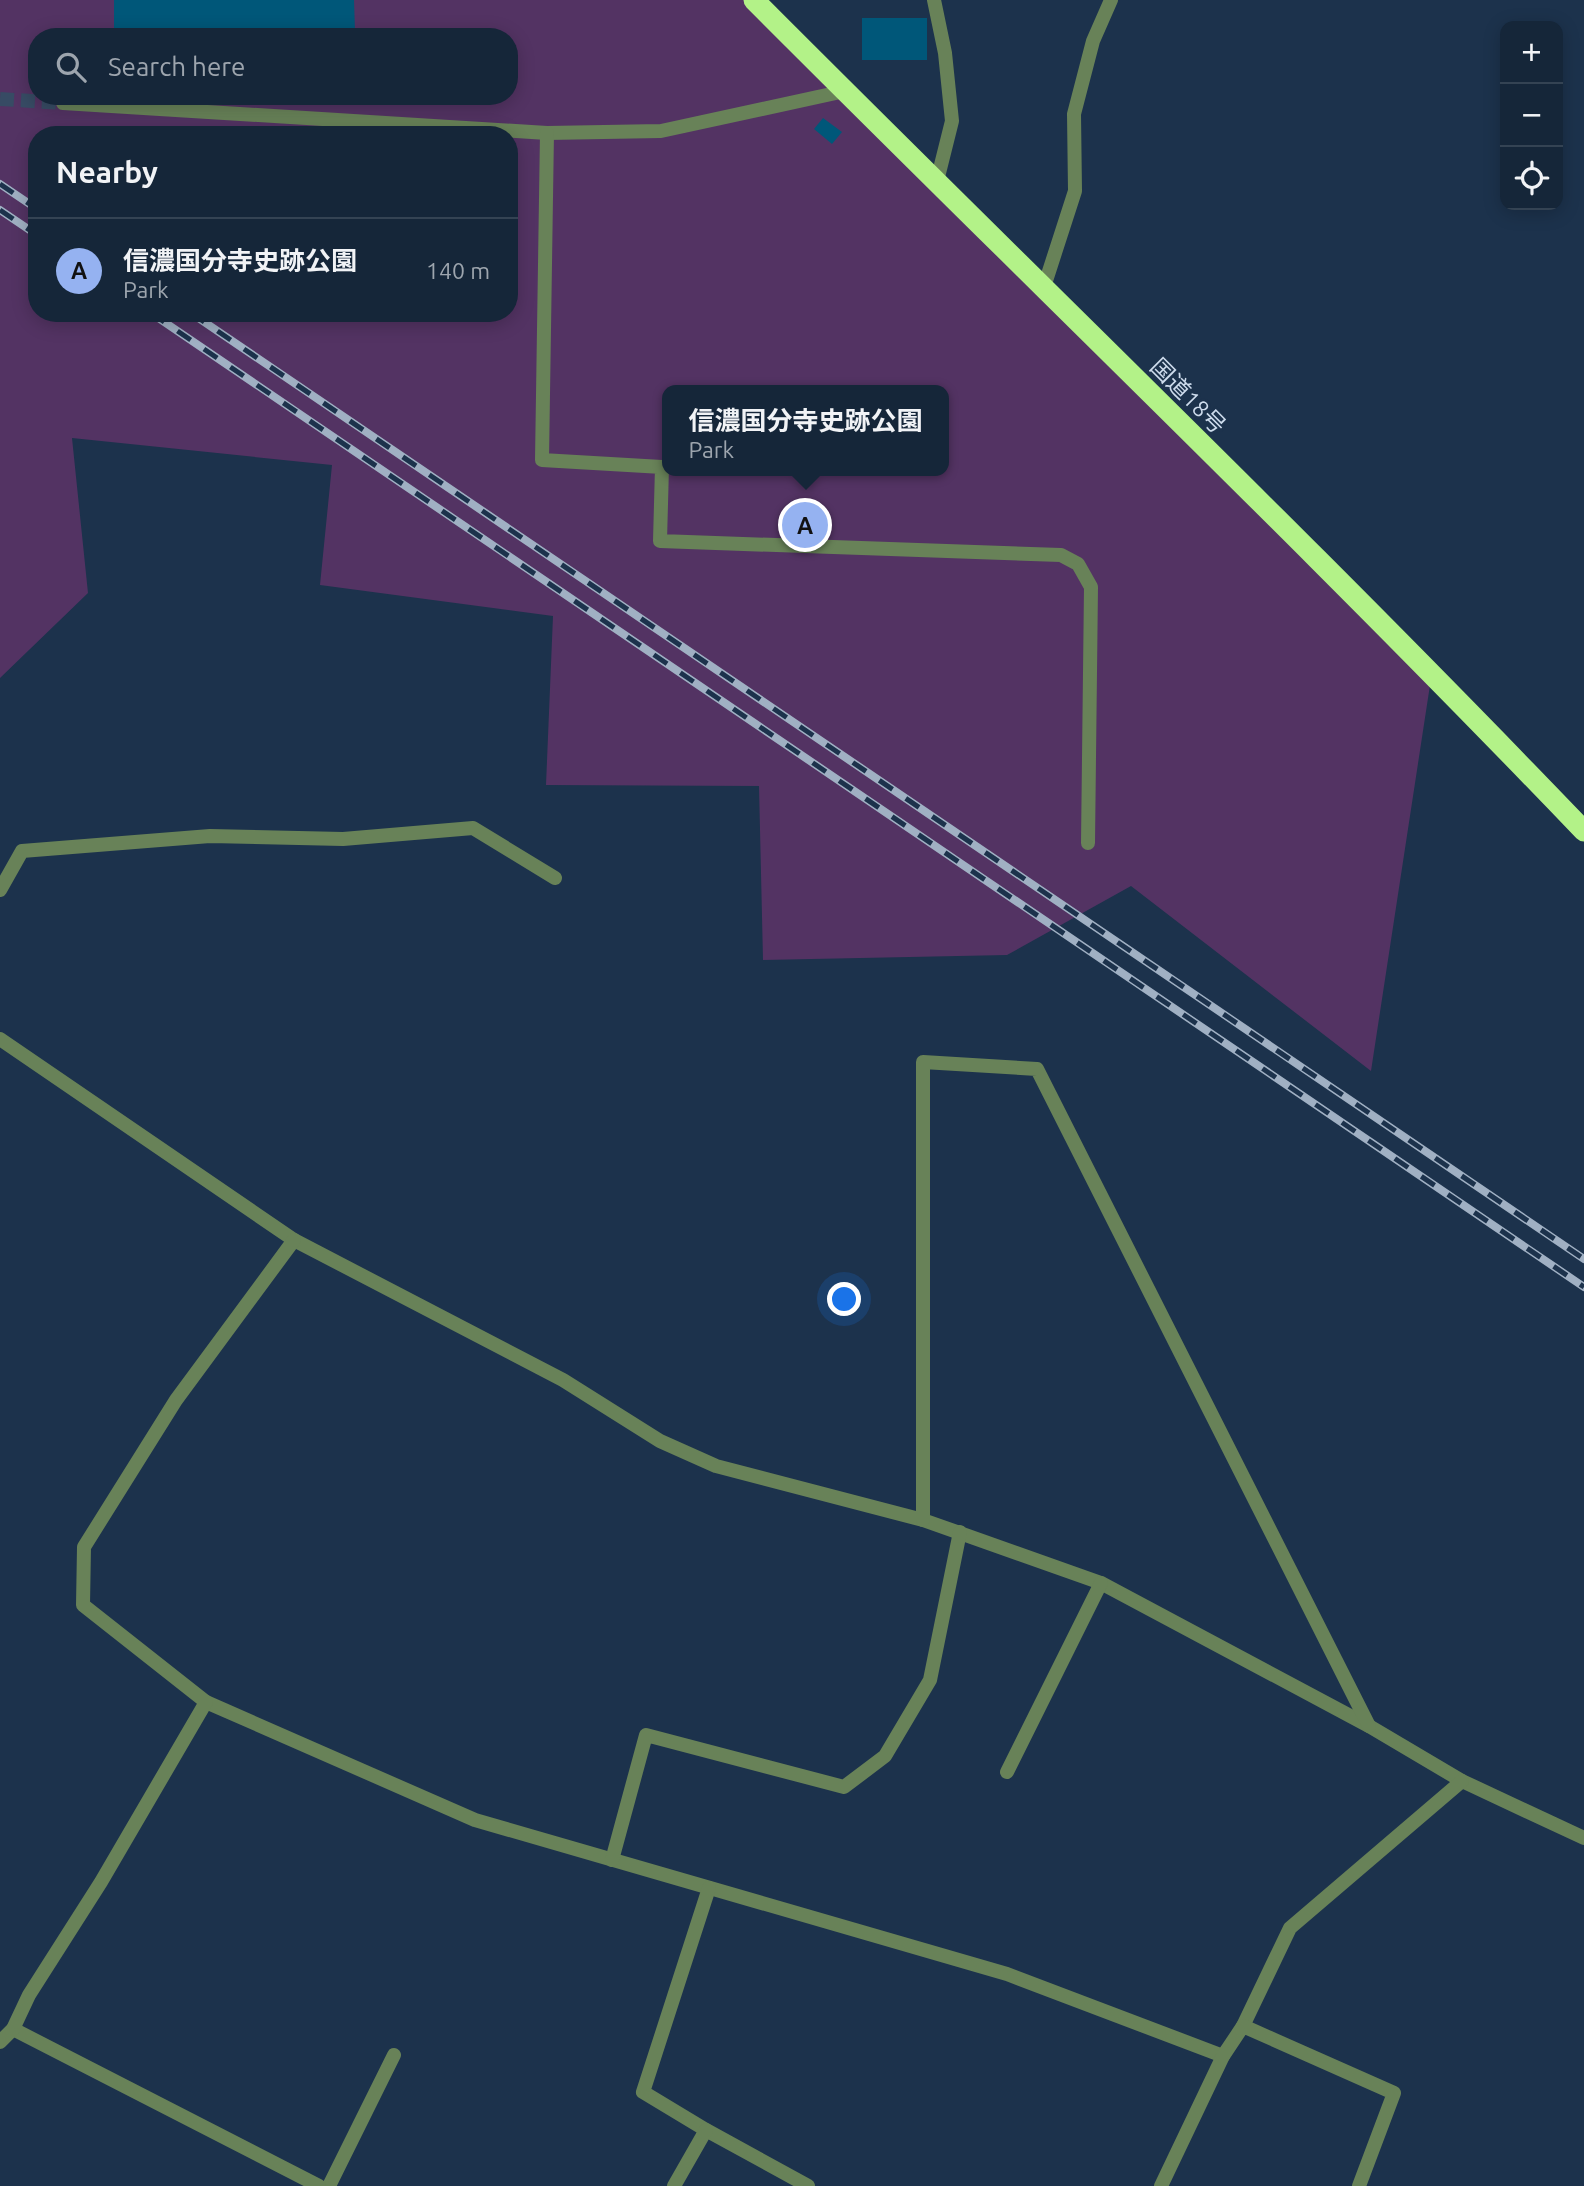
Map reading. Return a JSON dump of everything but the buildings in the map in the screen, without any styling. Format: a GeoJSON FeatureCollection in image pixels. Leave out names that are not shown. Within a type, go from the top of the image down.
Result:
{"type":"FeatureCollection","features":[{"type":"Feature","properties":{"kind":"highway","name":"国道18号"},"geometry":{"type":"LineString","coordinates":[[754,0],[1043,290],[1432,672],[1584,831]]}},
{"type":"Feature","properties":{"kind":"street"},"geometry":{"type":"LineString","coordinates":[[934,0],[946,66],[952,121],[937,181]]}},
{"type":"Feature","properties":{"kind":"street"},"geometry":{"type":"LineString","coordinates":[[1043,290],[1074,191],[1074,114],[1093,41],[1111,0]]}},
{"type":"Feature","properties":{"kind":"street"},"geometry":{"type":"LineString","coordinates":[[518,131],[661,131],[845,92]]}},
{"type":"Feature","properties":{"kind":"street"},"geometry":{"type":"LineString","coordinates":[[95,105],[434,126]]}},
{"type":"Feature","properties":{"kind":"street"},"geometry":{"type":"LineString","coordinates":[[547,133],[542,460],[662,467],[660,541],[1061,555],[1078,564],[1091,587],[1088,843]]}},
{"type":"Feature","properties":{"kind":"street"},"geometry":{"type":"LineString","coordinates":[[0,890],[22,851],[211,836],[343,839],[473,828],[555,878]]}},
{"type":"Feature","properties":{"kind":"street"},"geometry":{"type":"LineString","coordinates":[[0,1039],[294,1240],[563,1380],[660,1441],[716,1466],[923,1520],[1101,1583],[1369,1726],[1462,1781],[1584,1837]]}},
{"type":"Feature","properties":{"kind":"street"},"geometry":{"type":"LineString","coordinates":[[923,1520],[923,1062],[1037,1069],[1369,1726]]}},
{"type":"Feature","properties":{"kind":"street"},"geometry":{"type":"LineString","coordinates":[[294,1240],[176,1400],[84,1547],[83,1605],[205,1702],[475,1820],[1007,1975],[1223,2056]]}},
{"type":"Feature","properties":{"kind":"street"},"geometry":{"type":"LineString","coordinates":[[612,1860],[646,1735],[844,1787],[885,1756],[930,1680],[960,1532]]}},
{"type":"Feature","properties":{"kind":"street"},"geometry":{"type":"LineString","coordinates":[[1007,1772],[1101,1583]]}},
{"type":"Feature","properties":{"kind":"street"},"geometry":{"type":"LineString","coordinates":[[0,2042],[13,2029],[29,1995],[101,1882],[205,1702]]}},
{"type":"Feature","properties":{"kind":"street"},"geometry":{"type":"LineString","coordinates":[[1161,2186],[1223,2056],[1243,2026],[1290,1928],[1462,1781]]}},
{"type":"Feature","properties":{"kind":"street"},"geometry":{"type":"LineString","coordinates":[[709,1888],[643,2092],[808,2186]]}},
{"type":"Feature","properties":{"kind":"street"},"geometry":{"type":"LineString","coordinates":[[1243,2026],[1394,2093],[1359,2186]]}},
{"type":"Feature","properties":{"kind":"street"},"geometry":{"type":"LineString","coordinates":[[13,2029],[319,2186]]}},
{"type":"Feature","properties":{"kind":"street"},"geometry":{"type":"LineString","coordinates":[[329,2186],[394,2055]]}},
{"type":"Feature","properties":{"kind":"street"},"geometry":{"type":"LineString","coordinates":[[674,2186],[706,2130]]}},
{"type":"Feature","properties":{"kind":"shaded area"},"geometry":{"type":"Polygon","coordinates":[[[0,0],[758,0],[1432,672],[1371,1071],[1131,886],[1007,955],[763,960],[759,786],[546,785],[553,616],[320,585],[332,465],[72,438],[88,593],[0,678],[0,0]]]}},
{"type":"Feature","properties":{"kind":"tunnel"},"geometry":{"type":"LineString","coordinates":[[0,99],[28,101]]}},
{"type":"Feature","properties":{"kind":"railway"},"geometry":{"type":"LineString","coordinates":[[0,184],[28,203]]}},
{"type":"Feature","properties":{"kind":"railway"},"geometry":{"type":"LineString","coordinates":[[0,210],[28,229]]}},
{"type":"Feature","properties":{"kind":"railway"},"geometry":{"type":"LineString","coordinates":[[164,322],[1584,1287]]}},
{"type":"Feature","properties":{"kind":"railway"},"geometry":{"type":"LineString","coordinates":[[204,322],[1584,1259]]}},
{"type":"Feature","properties":{"kind":"place","name":"信濃国分寺史跡公園"},"geometry":{"type":"Point","coordinates":[805,525]}}]}
